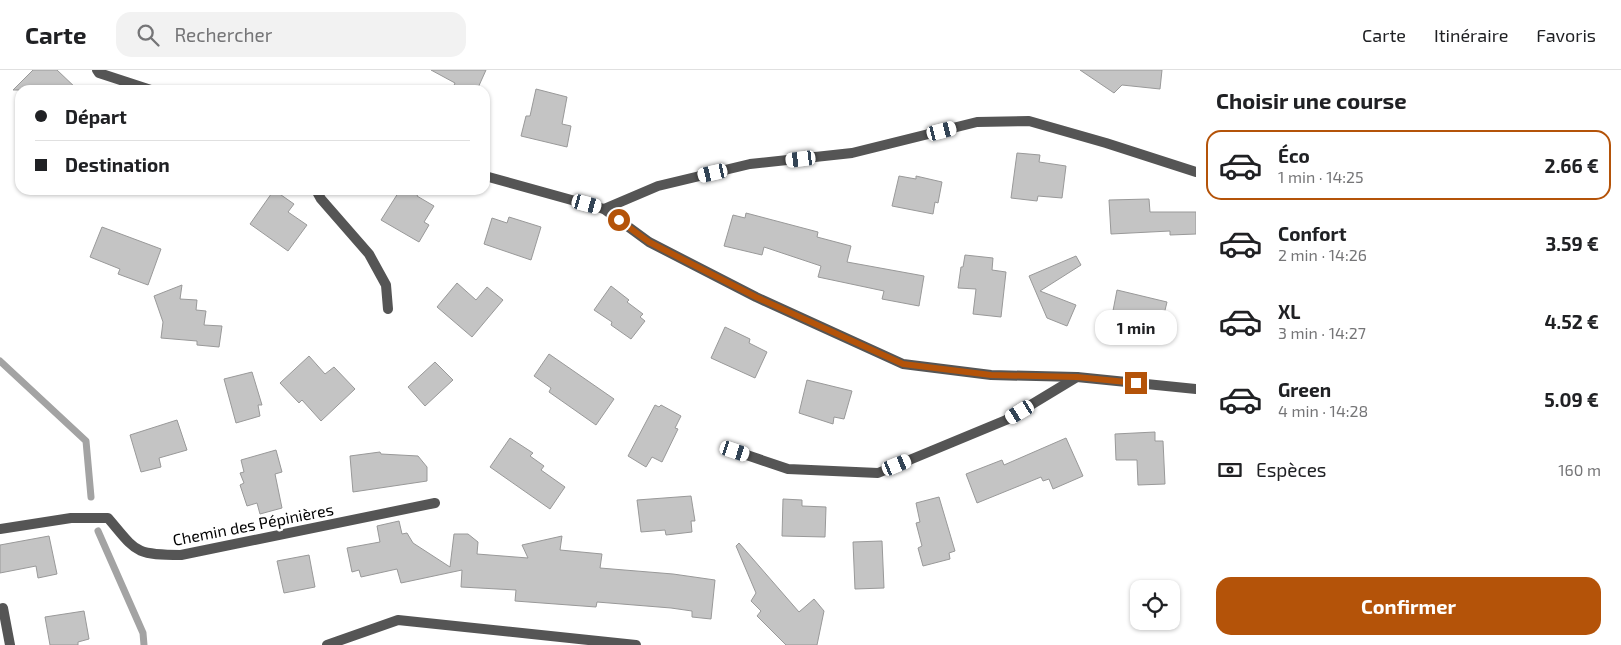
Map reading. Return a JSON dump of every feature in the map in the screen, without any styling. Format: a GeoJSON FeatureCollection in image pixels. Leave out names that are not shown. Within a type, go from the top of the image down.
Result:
{"type":"FeatureCollection","features":[{"type":"Feature","properties":{"kind":"street"},"geometry":{"type":"LineString","coordinates":[[98,70],[99,73],[136,85]]}},
{"type":"Feature","properties":{"kind":"street"},"geometry":{"type":"LineString","coordinates":[[604,209],[658,186],[750,164],[852,153],[977,122],[1029,121],[1196,172]]}},
{"type":"Feature","properties":{"kind":"street"},"geometry":{"type":"LineString","coordinates":[[490,177],[604,209],[649,242],[756,297],[903,364],[991,375],[1077,377],[1196,389]]}},
{"type":"Feature","properties":{"kind":"street"},"geometry":{"type":"LineString","coordinates":[[319,195],[369,254],[386,284],[388,309]]}},
{"type":"Feature","properties":{"kind":"street"},"geometry":{"type":"LineString","coordinates":[[735,451],[788,469],[878,473],[1006,420],[1077,377]]}},
{"type":"Feature","properties":{"kind":"street","name":"Chemin des Pépinières"},"geometry":{"type":"LineString","coordinates":[[0,529],[71,518],[108,518],[134,548],[150,556],[181,556],[436,503]]}},
{"type":"Feature","properties":{"kind":"street"},"geometry":{"type":"LineString","coordinates":[[0,609],[4,608],[10,645]]}},
{"type":"Feature","properties":{"kind":"street"},"geometry":{"type":"LineString","coordinates":[[327,645],[398,620],[565,641],[636,645]]}},
{"type":"Feature","properties":{"kind":"building"},"geometry":{"type":"Polygon","coordinates":[[[33,70],[57,70],[73,85],[18,85],[33,70]]]}},
{"type":"Feature","properties":{"kind":"building"},"geometry":{"type":"Polygon","coordinates":[[[431,70],[486,70],[479,85],[454,85],[455,83],[431,70]]]}},
{"type":"Feature","properties":{"kind":"building"},"geometry":{"type":"Polygon","coordinates":[[[1080,70],[1162,70],[1160,89],[1122,85],[1114,93],[1080,70]]]}},
{"type":"Feature","properties":{"kind":"building"},"geometry":{"type":"Polygon","coordinates":[[[536,89],[567,97],[562,124],[571,126],[567,147],[521,136],[526,116],[530,116],[536,89]]]}},
{"type":"Feature","properties":{"kind":"building"},"geometry":{"type":"Polygon","coordinates":[[[1017,153],[1040,155],[1039,162],[1066,166],[1062,198],[1038,196],[1037,201],[1011,198],[1017,153]]]}},
{"type":"Feature","properties":{"kind":"building"},"geometry":{"type":"Polygon","coordinates":[[[899,176],[916,179],[916,176],[942,182],[938,203],[935,202],[933,214],[892,206],[899,176]]]}},
{"type":"Feature","properties":{"kind":"building"},"geometry":{"type":"Polygon","coordinates":[[[270,195],[281,195],[294,204],[288,212],[307,225],[288,251],[250,224],[270,195]]]}},
{"type":"Feature","properties":{"kind":"building"},"geometry":{"type":"Polygon","coordinates":[[[397,195],[418,195],[434,206],[424,222],[429,225],[419,242],[381,220],[397,195]]]}},
{"type":"Feature","properties":{"kind":"building"},"geometry":{"type":"Polygon","coordinates":[[[1149,199],[1150,212],[1196,212],[1196,234],[1170,235],[1170,231],[1111,234],[1109,200],[1149,199]]]}},
{"type":"Feature","properties":{"kind":"building"},"geometry":{"type":"Polygon","coordinates":[[[746,213],[818,232],[817,237],[851,246],[847,262],[924,276],[919,306],[882,299],[884,291],[818,277],[821,266],[764,247],[762,255],[724,246],[733,215],[745,218],[746,213]]]}},
{"type":"Feature","properties":{"kind":"building"},"geometry":{"type":"Polygon","coordinates":[[[509,217],[541,227],[531,260],[484,244],[492,218],[507,223],[509,217]]]}},
{"type":"Feature","properties":{"kind":"building"},"geometry":{"type":"Polygon","coordinates":[[[102,227],[161,249],[148,285],[118,274],[120,269],[90,257],[102,227]]]}},
{"type":"Feature","properties":{"kind":"building"},"geometry":{"type":"Polygon","coordinates":[[[965,255],[993,258],[992,270],[1006,272],[1001,317],[973,314],[976,289],[958,288],[965,255]]]}},
{"type":"Feature","properties":{"kind":"building"},"geometry":{"type":"Polygon","coordinates":[[[1076,256],[1081,265],[1040,291],[1076,305],[1067,326],[1047,318],[1029,276],[1076,256]]]}},
{"type":"Feature","properties":{"kind":"building"},"geometry":{"type":"Polygon","coordinates":[[[457,283],[476,300],[487,287],[503,300],[472,337],[437,307],[457,283]]]}},
{"type":"Feature","properties":{"kind":"building"},"geometry":{"type":"Polygon","coordinates":[[[182,285],[180,299],[197,300],[196,310],[206,311],[204,325],[222,326],[219,347],[197,345],[197,341],[161,338],[163,322],[154,296],[182,285]]]}},
{"type":"Feature","properties":{"kind":"building"},"geometry":{"type":"Polygon","coordinates":[[[611,286],[629,300],[627,302],[643,314],[640,317],[645,321],[631,339],[611,325],[612,322],[594,310],[611,286]]]}},
{"type":"Feature","properties":{"kind":"building"},"geometry":{"type":"Polygon","coordinates":[[[1117,290],[1167,302],[1160,331],[1127,325],[1128,320],[1112,316],[1117,290]]]}},
{"type":"Feature","properties":{"kind":"building"},"geometry":{"type":"Polygon","coordinates":[[[725,327],[750,339],[749,343],[767,352],[755,378],[711,358],[725,327]]]}},
{"type":"Feature","properties":{"kind":"building"},"geometry":{"type":"Polygon","coordinates":[[[549,354],[614,399],[596,425],[549,392],[551,388],[534,376],[549,354]]]}},
{"type":"Feature","properties":{"kind":"building"},"geometry":{"type":"Polygon","coordinates":[[[309,356],[325,374],[334,367],[355,389],[321,421],[302,400],[299,403],[280,383],[309,356]]]}},
{"type":"Feature","properties":{"kind":"building"},"geometry":{"type":"Polygon","coordinates":[[[435,362],[453,380],[425,406],[408,387],[435,362]]]}},
{"type":"Feature","properties":{"kind":"building"},"geometry":{"type":"Polygon","coordinates":[[[252,372],[262,405],[258,405],[260,416],[236,423],[224,379],[252,372]]]}},
{"type":"Feature","properties":{"kind":"building"},"geometry":{"type":"Polygon","coordinates":[[[807,380],[852,391],[844,419],[834,417],[833,424],[799,413],[807,380]]]}},
{"type":"Feature","properties":{"kind":"building"},"geometry":{"type":"Polygon","coordinates":[[[655,405],[659,407],[661,405],[681,416],[675,428],[678,429],[662,462],[652,457],[646,467],[628,456],[655,405]]]}},
{"type":"Feature","properties":{"kind":"building"},"geometry":{"type":"Polygon","coordinates":[[[177,420],[187,450],[159,458],[161,467],[141,472],[130,435],[177,420]]]}},
{"type":"Feature","properties":{"kind":"building"},"geometry":{"type":"Polygon","coordinates":[[[1155,432],[1155,441],[1163,441],[1165,484],[1138,485],[1137,460],[1116,460],[1115,434],[1155,432]]]}},
{"type":"Feature","properties":{"kind":"building"},"geometry":{"type":"Polygon","coordinates":[[[510,438],[533,453],[530,456],[544,466],[541,470],[565,487],[550,509],[490,467],[510,438]]]}},
{"type":"Feature","properties":{"kind":"building"},"geometry":{"type":"Polygon","coordinates":[[[1066,438],[1083,476],[1053,489],[1049,479],[1043,481],[1041,477],[977,503],[966,474],[1002,460],[1004,465],[1066,438]]]}},
{"type":"Feature","properties":{"kind":"building"},"geometry":{"type":"Polygon","coordinates":[[[276,450],[282,472],[275,474],[282,508],[260,514],[257,503],[247,506],[240,485],[244,483],[240,473],[244,472],[241,460],[276,450]]]}},
{"type":"Feature","properties":{"kind":"building"},"geometry":{"type":"Polygon","coordinates":[[[380,452],[381,454],[418,456],[427,467],[427,481],[353,492],[350,456],[380,452]]]}},
{"type":"Feature","properties":{"kind":"building"},"geometry":{"type":"Polygon","coordinates":[[[691,496],[695,521],[691,521],[692,532],[666,535],[665,530],[641,532],[637,500],[691,496]]]}},
{"type":"Feature","properties":{"kind":"building"},"geometry":{"type":"Polygon","coordinates":[[[939,497],[955,551],[949,553],[950,559],[923,566],[918,548],[922,546],[916,523],[920,522],[916,503],[939,497]]]}},
{"type":"Feature","properties":{"kind":"building"},"geometry":{"type":"Polygon","coordinates":[[[783,499],[802,500],[802,506],[826,507],[825,537],[782,536],[783,499]]]}},
{"type":"Feature","properties":{"kind":"building"},"geometry":{"type":"Polygon","coordinates":[[[399,521],[402,534],[407,533],[413,543],[450,567],[454,534],[468,534],[478,542],[477,554],[528,558],[522,545],[562,536],[560,550],[602,554],[600,568],[673,574],[715,580],[711,619],[692,617],[692,611],[671,608],[597,602],[596,607],[515,601],[516,590],[461,587],[462,570],[401,583],[397,569],[361,577],[359,570],[352,572],[347,548],[380,542],[377,526],[399,521]]]}},
{"type":"Feature","properties":{"kind":"building"},"geometry":{"type":"Polygon","coordinates":[[[49,536],[57,574],[38,578],[36,566],[0,573],[0,545],[49,536]]]}},
{"type":"Feature","properties":{"kind":"building"},"geometry":{"type":"Polygon","coordinates":[[[882,541],[884,588],[855,589],[853,542],[882,541]]]}},
{"type":"Feature","properties":{"kind":"building"},"geometry":{"type":"Polygon","coordinates":[[[739,543],[799,612],[814,599],[824,611],[817,645],[786,645],[757,616],[761,611],[751,601],[756,593],[736,546],[739,543]]]}},
{"type":"Feature","properties":{"kind":"building"},"geometry":{"type":"Polygon","coordinates":[[[309,555],[315,587],[284,593],[277,561],[309,555]]]}},
{"type":"Feature","properties":{"kind":"building"},"geometry":{"type":"Polygon","coordinates":[[[84,611],[89,639],[78,642],[78,645],[50,645],[45,617],[84,611]]]}},
{"type":"Feature","properties":{"kind":"waterway"},"geometry":{"type":"LineString","coordinates":[[0,361],[86,441],[91,497]]}},
{"type":"Feature","properties":{"kind":"waterway"},"geometry":{"type":"LineString","coordinates":[[98,531],[143,633],[144,645]]}},
{"type":"Feature","properties":{"kind":"route"},"geometry":{"type":"LineString","coordinates":[[619,220],[649,242],[756,297],[903,364],[991,375],[1077,377],[1136,383]]}}]}
